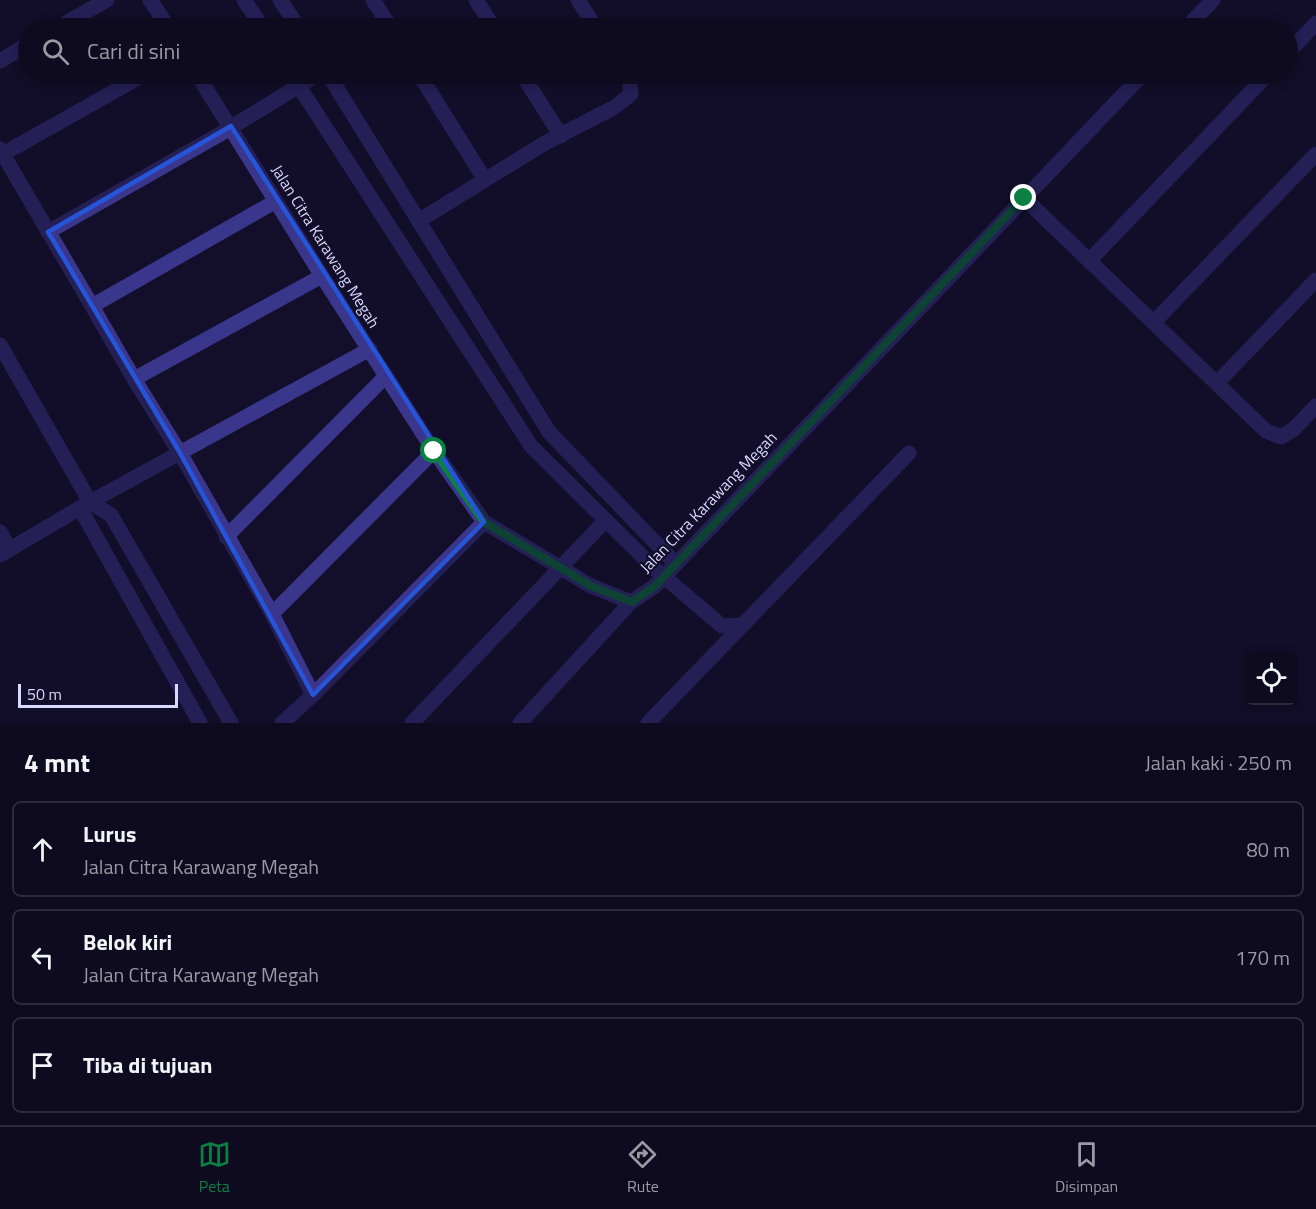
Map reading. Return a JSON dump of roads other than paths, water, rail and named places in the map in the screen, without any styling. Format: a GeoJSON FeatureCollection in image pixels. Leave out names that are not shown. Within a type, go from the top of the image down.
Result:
{"type":"FeatureCollection","features":[{"type":"Feature","properties":{"kind":"street"},"geometry":{"type":"LineString","coordinates":[[75,18],[107,0]]}},
{"type":"Feature","properties":{"kind":"street"},"geometry":{"type":"LineString","coordinates":[[150,0],[162,18]]}},
{"type":"Feature","properties":{"kind":"street"},"geometry":{"type":"LineString","coordinates":[[244,0],[256,18]]}},
{"type":"Feature","properties":{"kind":"street"},"geometry":{"type":"LineString","coordinates":[[280,0],[292,18]]}},
{"type":"Feature","properties":{"kind":"street"},"geometry":{"type":"LineString","coordinates":[[373,0],[385,18]]}},
{"type":"Feature","properties":{"kind":"street"},"geometry":{"type":"LineString","coordinates":[[476,0],[488,18]]}},
{"type":"Feature","properties":{"kind":"street"},"geometry":{"type":"LineString","coordinates":[[578,0],[590,18]]}},
{"type":"Feature","properties":{"kind":"street"},"geometry":{"type":"LineString","coordinates":[[1196,18],[1214,0]]}},
{"type":"Feature","properties":{"kind":"street"},"geometry":{"type":"LineString","coordinates":[[1298,42],[1316,23]]}},
{"type":"Feature","properties":{"kind":"street"},"geometry":{"type":"LineString","coordinates":[[0,61],[18,50]]}},
{"type":"Feature","properties":{"kind":"street"},"geometry":{"type":"LineString","coordinates":[[127,84],[2,152],[134,379],[180,453],[272,614],[313,695]]}},
{"type":"Feature","properties":{"kind":"street","name":"Jalan Citra Karawang Megah"},"geometry":{"type":"LineString","coordinates":[[204,84],[434,451],[484,522],[591,586],[632,602],[655,586],[1133,84]]}},
{"type":"Feature","properties":{"kind":"street"},"geometry":{"type":"LineString","coordinates":[[48,232],[231,126],[288,84]]}},
{"type":"Feature","properties":{"kind":"street"},"geometry":{"type":"LineString","coordinates":[[298,84],[531,446],[663,577],[722,626],[743,625]]}},
{"type":"Feature","properties":{"kind":"street"},"geometry":{"type":"LineString","coordinates":[[334,84],[549,432],[675,563]]}},
{"type":"Feature","properties":{"kind":"street"},"geometry":{"type":"LineString","coordinates":[[425,84],[485,180]]}},
{"type":"Feature","properties":{"kind":"street"},"geometry":{"type":"LineString","coordinates":[[528,84],[561,136]]}},
{"type":"Feature","properties":{"kind":"street"},"geometry":{"type":"LineString","coordinates":[[420,220],[545,143],[615,106],[631,94],[630,84]]}},
{"type":"Feature","properties":{"kind":"street"},"geometry":{"type":"LineString","coordinates":[[1089,261],[1258,84]]}},
{"type":"Feature","properties":{"kind":"street"},"geometry":{"type":"LineString","coordinates":[[1154,322],[1316,154]]}},
{"type":"Feature","properties":{"kind":"street"},"geometry":{"type":"LineString","coordinates":[[1024,198],[1266,431],[1281,437],[1294,429],[1316,406]]}},
{"type":"Feature","properties":{"kind":"street"},"geometry":{"type":"LineString","coordinates":[[92,306],[276,201]]}},
{"type":"Feature","properties":{"kind":"street"},"geometry":{"type":"LineString","coordinates":[[134,379],[322,276]]}},
{"type":"Feature","properties":{"kind":"street"},"geometry":{"type":"LineString","coordinates":[[1217,383],[1316,280]]}},
{"type":"Feature","properties":{"kind":"street"},"geometry":{"type":"LineString","coordinates":[[0,345],[200,723]]}},
{"type":"Feature","properties":{"kind":"street"},"geometry":{"type":"LineString","coordinates":[[0,532],[5,552],[85,505],[370,349]]}},
{"type":"Feature","properties":{"kind":"street"},"geometry":{"type":"LineString","coordinates":[[226,537],[386,376]]}},
{"type":"Feature","properties":{"kind":"street"},"geometry":{"type":"LineString","coordinates":[[272,614],[434,451]]}},
{"type":"Feature","properties":{"kind":"street"},"geometry":{"type":"LineString","coordinates":[[648,723],[909,453]]}},
{"type":"Feature","properties":{"kind":"street"},"geometry":{"type":"LineString","coordinates":[[85,505],[111,515],[231,723]]}},
{"type":"Feature","properties":{"kind":"street"},"geometry":{"type":"LineString","coordinates":[[412,723],[606,520]]}},
{"type":"Feature","properties":{"kind":"street"},"geometry":{"type":"LineString","coordinates":[[282,723],[313,695],[484,522]]}},
{"type":"Feature","properties":{"kind":"street"},"geometry":{"type":"LineString","coordinates":[[520,723],[632,602]]}}]}
